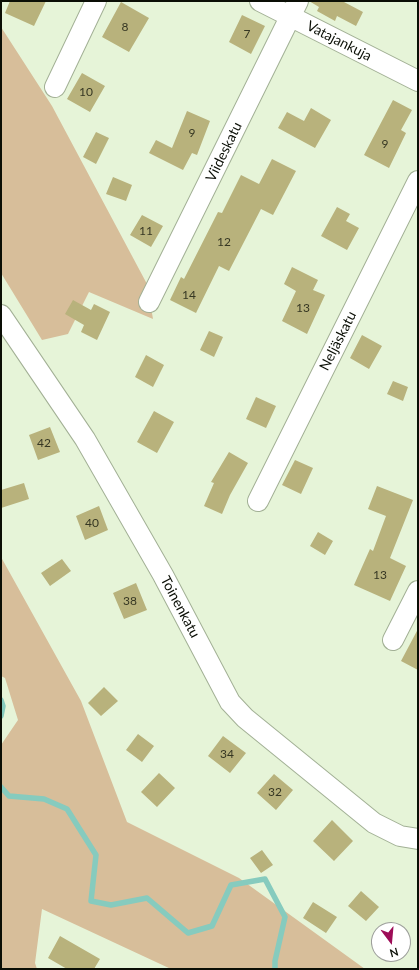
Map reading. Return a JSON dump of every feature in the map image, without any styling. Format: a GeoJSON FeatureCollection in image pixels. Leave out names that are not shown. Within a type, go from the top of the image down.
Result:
{"type":"FeatureCollection","features":[{"type":"Feature","properties":{"kind":"street"},"geometry":{"type":"LineString","coordinates":[[55,87],[96,1]]}},
{"type":"Feature","properties":{"kind":"street","name":"Vatajankuja"},"geometry":{"type":"LineString","coordinates":[[260,1],[295,9],[418,81]]}},
{"type":"Feature","properties":{"kind":"street","name":"Viideskatu"},"geometry":{"type":"LineString","coordinates":[[150,302],[295,9]]}},
{"type":"Feature","properties":{"kind":"street","name":"Neljäskatu"},"geometry":{"type":"LineString","coordinates":[[258,501],[418,181]]}},
{"type":"Feature","properties":{"kind":"street","name":"Toinenkatu"},"geometry":{"type":"LineString","coordinates":[[1,315],[86,438],[163,575],[230,702],[245,718],[374,823],[400,836],[418,839]]}},
{"type":"Feature","properties":{"kind":"street"},"geometry":{"type":"LineString","coordinates":[[393,640],[418,591]]}},
{"type":"Feature","properties":{"kind":"shaded area"},"geometry":{"type":"Polygon","coordinates":[[[1,27],[52,106],[147,284],[153,319],[89,292],[68,334],[42,340],[1,273],[1,27]]]}},
{"type":"Feature","properties":{"kind":"shaded area"},"geometry":{"type":"Polygon","coordinates":[[[1,557],[81,701],[127,822],[239,878],[365,969],[171,969],[42,909],[35,963],[37,969],[1,969],[1,745],[18,720],[5,678],[1,676],[1,557]]]}},
{"type":"Feature","properties":{"kind":"building"},"geometry":{"type":"Polygon","coordinates":[[[10,1],[46,1],[34,26],[5,13],[10,1]]]}},
{"type":"Feature","properties":{"kind":"building"},"geometry":{"type":"Polygon","coordinates":[[[309,1],[344,1],[363,12],[356,26],[337,16],[335,21],[317,11],[319,7],[309,1]]]}},
{"type":"Feature","properties":{"kind":"building"},"geometry":{"type":"Polygon","coordinates":[[[121,2],[149,18],[129,52],[102,37],[121,2]]]}},
{"type":"Feature","properties":{"kind":"building"},"geometry":{"type":"Polygon","coordinates":[[[242,15],[265,26],[251,54],[229,42],[242,15]]]}},
{"type":"Feature","properties":{"kind":"building"},"geometry":{"type":"Polygon","coordinates":[[[82,73],[105,86],[90,112],[67,99],[82,73]]]}},
{"type":"Feature","properties":{"kind":"building"},"geometry":{"type":"Polygon","coordinates":[[[393,100],[412,110],[401,130],[406,133],[389,168],[364,155],[393,100]]]}},
{"type":"Feature","properties":{"kind":"building"},"geometry":{"type":"Polygon","coordinates":[[[311,108],[331,120],[315,148],[278,128],[287,112],[304,121],[311,108]]]}},
{"type":"Feature","properties":{"kind":"building"},"geometry":{"type":"Polygon","coordinates":[[[187,111],[210,121],[197,155],[192,153],[183,170],[149,153],[156,140],[172,148],[187,111]]]}},
{"type":"Feature","properties":{"kind":"building"},"geometry":{"type":"Polygon","coordinates":[[[96,132],[109,138],[96,164],[83,157],[96,132]]]}},
{"type":"Feature","properties":{"kind":"building"},"geometry":{"type":"Polygon","coordinates":[[[272,159],[296,171],[273,215],[261,209],[229,271],[219,266],[196,313],[170,300],[181,277],[184,279],[218,212],[222,213],[241,175],[259,184],[272,159]]]}},
{"type":"Feature","properties":{"kind":"building"},"geometry":{"type":"Polygon","coordinates":[[[113,177],[132,185],[126,201],[106,194],[113,177]]]}},
{"type":"Feature","properties":{"kind":"building"},"geometry":{"type":"Polygon","coordinates":[[[337,207],[350,214],[346,221],[359,228],[347,250],[321,236],[337,207]]]}},
{"type":"Feature","properties":{"kind":"building"},"geometry":{"type":"Polygon","coordinates":[[[142,215],[163,226],[151,247],[130,235],[142,215]]]}},
{"type":"Feature","properties":{"kind":"building"},"geometry":{"type":"Polygon","coordinates":[[[292,267],[318,280],[313,290],[325,295],[307,334],[282,321],[296,291],[284,284],[292,267]]]}},
{"type":"Feature","properties":{"kind":"building"},"geometry":{"type":"Polygon","coordinates":[[[73,300],[91,310],[94,304],[110,312],[97,340],[81,332],[84,325],[65,314],[73,300]]]}},
{"type":"Feature","properties":{"kind":"building"},"geometry":{"type":"Polygon","coordinates":[[[209,331],[223,337],[214,357],[200,350],[209,331]]]}},
{"type":"Feature","properties":{"kind":"building"},"geometry":{"type":"Polygon","coordinates":[[[362,335],[382,346],[369,369],[350,358],[362,335]]]}},
{"type":"Feature","properties":{"kind":"building"},"geometry":{"type":"Polygon","coordinates":[[[146,355],[164,365],[153,387],[135,377],[146,355]]]}},
{"type":"Feature","properties":{"kind":"building"},"geometry":{"type":"Polygon","coordinates":[[[393,381],[408,387],[403,401],[387,394],[393,381]]]}},
{"type":"Feature","properties":{"kind":"building"},"geometry":{"type":"Polygon","coordinates":[[[256,397],[276,406],[266,428],[246,419],[256,397]]]}},
{"type":"Feature","properties":{"kind":"building"},"geometry":{"type":"Polygon","coordinates":[[[154,411],[174,422],[157,453],[137,442],[154,411]]]}},
{"type":"Feature","properties":{"kind":"building"},"geometry":{"type":"Polygon","coordinates":[[[50,427],[60,452],[38,460],[29,435],[50,427]]]}},
{"type":"Feature","properties":{"kind":"building"},"geometry":{"type":"Polygon","coordinates":[[[229,452],[248,463],[230,495],[222,514],[204,506],[214,483],[211,482],[229,452]]]}},
{"type":"Feature","properties":{"kind":"building"},"geometry":{"type":"Polygon","coordinates":[[[295,460],[313,468],[301,494],[282,485],[295,460]]]}},
{"type":"Feature","properties":{"kind":"building"},"geometry":{"type":"Polygon","coordinates":[[[24,483],[29,499],[1,508],[1,490],[24,483]]]}},
{"type":"Feature","properties":{"kind":"building"},"geometry":{"type":"Polygon","coordinates":[[[377,486],[413,500],[390,558],[406,566],[390,601],[354,585],[370,549],[373,551],[386,516],[368,509],[377,486]]]}},
{"type":"Feature","properties":{"kind":"building"},"geometry":{"type":"Polygon","coordinates":[[[99,506],[108,530],[85,540],[76,516],[99,506]]]}},
{"type":"Feature","properties":{"kind":"building"},"geometry":{"type":"Polygon","coordinates":[[[318,532],[333,541],[325,555],[310,546],[318,532]]]}},
{"type":"Feature","properties":{"kind":"building"},"geometry":{"type":"Polygon","coordinates":[[[62,559],[71,571],[50,586],[41,573],[62,559]]]}},
{"type":"Feature","properties":{"kind":"building"},"geometry":{"type":"Polygon","coordinates":[[[136,583],[147,610],[124,619],[113,593],[136,583]]]}},
{"type":"Feature","properties":{"kind":"building"},"geometry":{"type":"Polygon","coordinates":[[[418,629],[418,670],[401,661],[418,629]]]}},
{"type":"Feature","properties":{"kind":"building"},"geometry":{"type":"Polygon","coordinates":[[[104,687],[118,701],[101,716],[88,703],[104,687]]]}},
{"type":"Feature","properties":{"kind":"building"},"geometry":{"type":"Polygon","coordinates":[[[138,734],[154,746],[142,762],[126,750],[138,734]]]}},
{"type":"Feature","properties":{"kind":"building"},"geometry":{"type":"Polygon","coordinates":[[[223,736],[246,753],[230,773],[208,756],[223,736]]]}},
{"type":"Feature","properties":{"kind":"building"},"geometry":{"type":"Polygon","coordinates":[[[159,773],[175,788],[157,807],[141,792],[159,773]]]}},
{"type":"Feature","properties":{"kind":"building"},"geometry":{"type":"Polygon","coordinates":[[[274,774],[293,790],[276,810],[257,793],[274,774]]]}},
{"type":"Feature","properties":{"kind":"building"},"geometry":{"type":"Polygon","coordinates":[[[332,820],[353,841],[334,861],[313,841],[332,820]]]}},
{"type":"Feature","properties":{"kind":"building"},"geometry":{"type":"Polygon","coordinates":[[[262,850],[273,865],[261,873],[250,858],[262,850]]]}},
{"type":"Feature","properties":{"kind":"building"},"geometry":{"type":"Polygon","coordinates":[[[361,891],[379,907],[366,921],[348,906],[361,891]]]}},
{"type":"Feature","properties":{"kind":"building"},"geometry":{"type":"Polygon","coordinates":[[[313,902],[337,917],[326,933],[303,918],[313,902]]]}},
{"type":"Feature","properties":{"kind":"building"},"geometry":{"type":"Polygon","coordinates":[[[60,936],[100,959],[94,969],[67,969],[48,958],[60,936]]]}},
{"type":"Feature","properties":{"kind":"waterway"},"geometry":{"type":"LineString","coordinates":[[1,700],[3,706],[1,716]]}},
{"type":"Feature","properties":{"kind":"waterway"},"geometry":{"type":"LineString","coordinates":[[1,787],[9,796],[44,799],[67,809],[96,855],[91,901],[111,905],[147,898],[188,933],[212,926],[231,885],[265,879],[285,917],[275,961],[275,969]]}}]}
